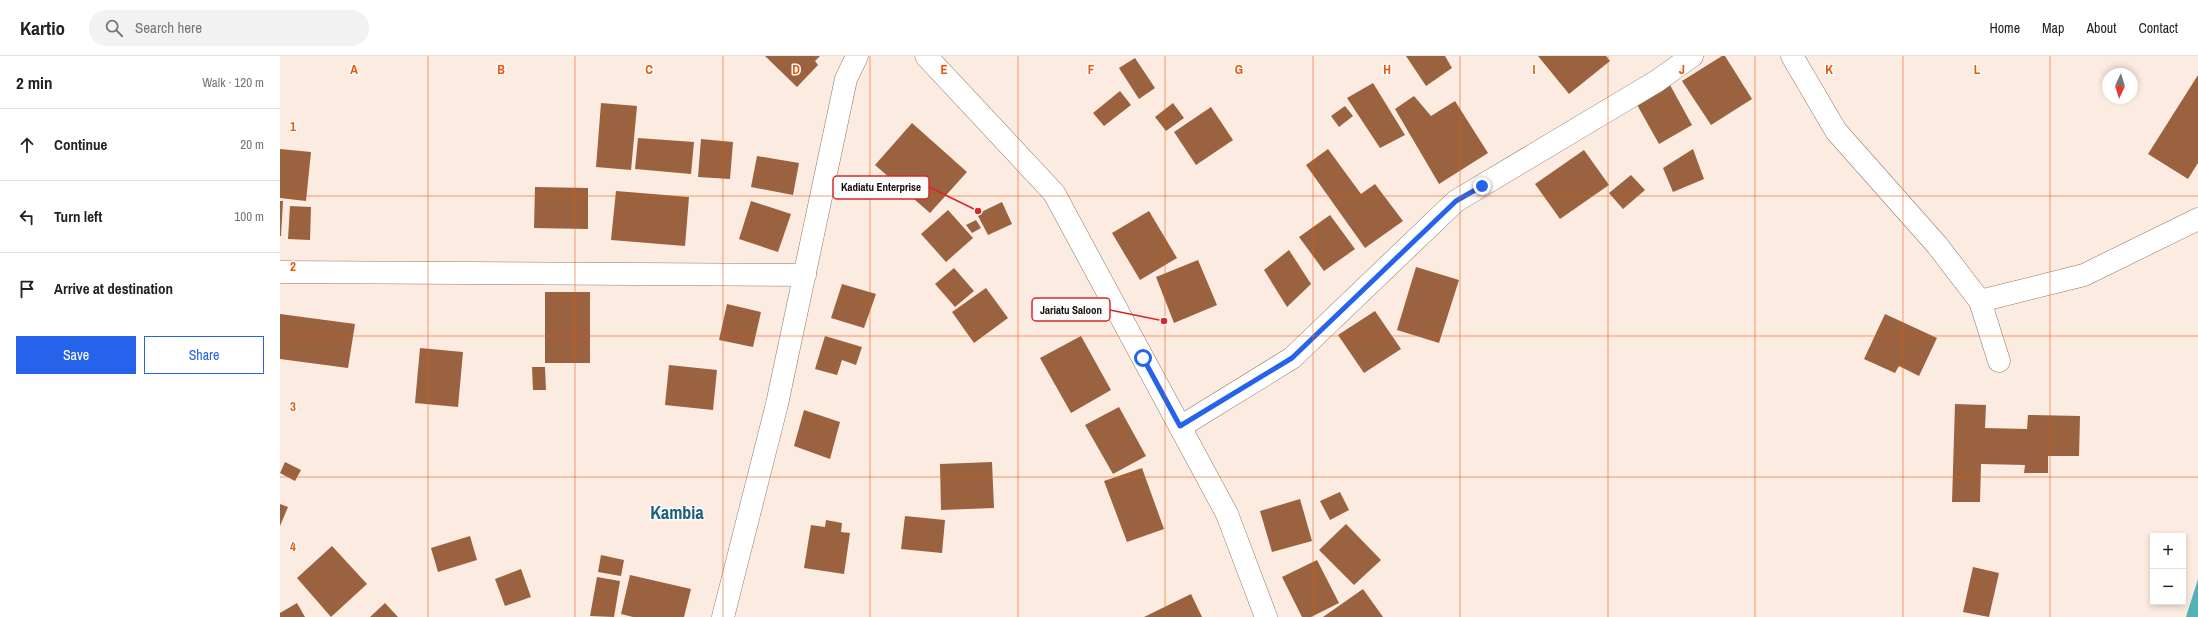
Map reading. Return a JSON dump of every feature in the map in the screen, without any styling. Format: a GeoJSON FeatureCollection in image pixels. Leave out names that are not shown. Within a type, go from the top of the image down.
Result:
{"type":"FeatureCollection","features":[{"type":"Feature","properties":{"kind":"street"},"geometry":{"type":"LineString","coordinates":[[723,617],[777,404],[846,79],[857,56]]}},
{"type":"Feature","properties":{"kind":"street"},"geometry":{"type":"LineString","coordinates":[[926,56],[1054,193],[1227,514],[1266,617]]}},
{"type":"Feature","properties":{"kind":"street"},"geometry":{"type":"LineString","coordinates":[[1180,426],[1292,358],[1456,201],[1657,81],[1692,56]]}},
{"type":"Feature","properties":{"kind":"street"},"geometry":{"type":"LineString","coordinates":[[1792,56],[1836,132],[1936,245],[1980,301],[1999,361]]}},
{"type":"Feature","properties":{"kind":"street"},"geometry":{"type":"LineString","coordinates":[[1980,301],[2084,275],[2198,220]]}},
{"type":"Feature","properties":{"kind":"street"},"geometry":{"type":"LineString","coordinates":[[280,272],[805,275]]}},
{"type":"Feature","properties":{"kind":"water"},"geometry":{"type":"Polygon","coordinates":[[[2198,579],[2198,617],[2186,617],[2198,579]]]}},
{"type":"Feature","properties":{"kind":"building"},"geometry":{"type":"Polygon","coordinates":[[[765,56],[820,56],[815,61],[818,65],[797,87],[765,56]]]}},
{"type":"Feature","properties":{"kind":"building"},"geometry":{"type":"Polygon","coordinates":[[[1406,56],[1445,56],[1452,68],[1426,86],[1406,56]]]}},
{"type":"Feature","properties":{"kind":"building"},"geometry":{"type":"Polygon","coordinates":[[[1538,56],[1606,56],[1610,61],[1569,94],[1538,56]]]}},
{"type":"Feature","properties":{"kind":"building"},"geometry":{"type":"Polygon","coordinates":[[[1722,56],[1725,56],[1752,99],[1711,125],[1682,81],[1722,56]]]}},
{"type":"Feature","properties":{"kind":"building"},"geometry":{"type":"Polygon","coordinates":[[[1135,58],[1155,88],[1139,99],[1119,68],[1135,58]]]}},
{"type":"Feature","properties":{"kind":"building"},"geometry":{"type":"Polygon","coordinates":[[[2198,75],[2198,163],[2188,179],[2148,154],[2198,75]]]}},
{"type":"Feature","properties":{"kind":"building"},"geometry":{"type":"Polygon","coordinates":[[[1373,83],[1405,135],[1380,148],[1347,98],[1373,83]]]}},
{"type":"Feature","properties":{"kind":"building"},"geometry":{"type":"Polygon","coordinates":[[[1670,85],[1692,125],[1659,144],[1636,103],[1670,85]]]}},
{"type":"Feature","properties":{"kind":"building"},"geometry":{"type":"Polygon","coordinates":[[[1120,91],[1131,105],[1104,126],[1093,113],[1120,91]]]}},
{"type":"Feature","properties":{"kind":"building"},"geometry":{"type":"Polygon","coordinates":[[[1414,96],[1431,116],[1455,101],[1488,153],[1439,184],[1395,109],[1414,96]]]}},
{"type":"Feature","properties":{"kind":"building"},"geometry":{"type":"Polygon","coordinates":[[[601,103],[637,106],[631,170],[596,167],[601,103]]]}},
{"type":"Feature","properties":{"kind":"building"},"geometry":{"type":"Polygon","coordinates":[[[1173,103],[1184,118],[1166,131],[1155,117],[1173,103]]]}},
{"type":"Feature","properties":{"kind":"building"},"geometry":{"type":"Polygon","coordinates":[[[1345,106],[1353,116],[1339,127],[1331,116],[1345,106]]]}},
{"type":"Feature","properties":{"kind":"building"},"geometry":{"type":"Polygon","coordinates":[[[1211,107],[1233,140],[1196,165],[1174,132],[1211,107]]]}},
{"type":"Feature","properties":{"kind":"building"},"geometry":{"type":"Polygon","coordinates":[[[912,123],[967,172],[930,213],[875,165],[912,123]]]}},
{"type":"Feature","properties":{"kind":"building"},"geometry":{"type":"Polygon","coordinates":[[[638,138],[694,142],[691,174],[635,169],[638,138]]]}},
{"type":"Feature","properties":{"kind":"building"},"geometry":{"type":"Polygon","coordinates":[[[701,139],[733,142],[730,179],[698,177],[701,139]]]}},
{"type":"Feature","properties":{"kind":"building"},"geometry":{"type":"Polygon","coordinates":[[[280,149],[311,152],[306,201],[280,198],[280,149]]]}},
{"type":"Feature","properties":{"kind":"building"},"geometry":{"type":"Polygon","coordinates":[[[1328,149],[1361,194],[1375,184],[1403,221],[1365,248],[1306,165],[1328,149]]]}},
{"type":"Feature","properties":{"kind":"building"},"geometry":{"type":"Polygon","coordinates":[[[1693,149],[1704,179],[1673,192],[1663,168],[1693,149]]]}},
{"type":"Feature","properties":{"kind":"building"},"geometry":{"type":"Polygon","coordinates":[[[1584,150],[1609,185],[1560,219],[1535,184],[1584,150]]]}},
{"type":"Feature","properties":{"kind":"building"},"geometry":{"type":"Polygon","coordinates":[[[757,156],[799,163],[793,195],[751,187],[757,156]]]}},
{"type":"Feature","properties":{"kind":"building"},"geometry":{"type":"Polygon","coordinates":[[[1631,175],[1645,190],[1623,209],[1609,193],[1631,175]]]}},
{"type":"Feature","properties":{"kind":"building"},"geometry":{"type":"Polygon","coordinates":[[[535,187],[588,188],[588,229],[534,228],[535,187]]]}},
{"type":"Feature","properties":{"kind":"building"},"geometry":{"type":"Polygon","coordinates":[[[616,191],[689,197],[685,246],[611,240],[616,191]]]}},
{"type":"Feature","properties":{"kind":"building"},"geometry":{"type":"Polygon","coordinates":[[[280,201],[283,201],[281,236],[280,236],[280,201]]]}},
{"type":"Feature","properties":{"kind":"building"},"geometry":{"type":"Polygon","coordinates":[[[751,201],[791,214],[778,252],[739,239],[751,201]]]}},
{"type":"Feature","properties":{"kind":"building"},"geometry":{"type":"Polygon","coordinates":[[[1002,202],[1012,224],[988,235],[977,214],[1002,202]]]}},
{"type":"Feature","properties":{"kind":"building"},"geometry":{"type":"Polygon","coordinates":[[[290,206],[311,207],[310,240],[288,239],[290,206]]]}},
{"type":"Feature","properties":{"kind":"building"},"geometry":{"type":"Polygon","coordinates":[[[948,210],[973,238],[946,262],[921,234],[948,210]]]}},
{"type":"Feature","properties":{"kind":"building"},"geometry":{"type":"Polygon","coordinates":[[[1149,211],[1177,258],[1140,280],[1112,233],[1149,211]]]}},
{"type":"Feature","properties":{"kind":"building"},"geometry":{"type":"Polygon","coordinates":[[[1330,215],[1355,249],[1324,271],[1299,237],[1330,215]]]}},
{"type":"Feature","properties":{"kind":"building"},"geometry":{"type":"Polygon","coordinates":[[[976,220],[981,228],[972,233],[966,225],[976,220]]]}},
{"type":"Feature","properties":{"kind":"building"},"geometry":{"type":"Polygon","coordinates":[[[1289,250],[1311,284],[1287,307],[1264,270],[1289,250]]]}},
{"type":"Feature","properties":{"kind":"building"},"geometry":{"type":"Polygon","coordinates":[[[1198,260],[1217,305],[1174,323],[1156,277],[1198,260]]]}},
{"type":"Feature","properties":{"kind":"building"},"geometry":{"type":"Polygon","coordinates":[[[1416,267],[1459,280],[1439,343],[1397,330],[1416,267]]]}},
{"type":"Feature","properties":{"kind":"building"},"geometry":{"type":"Polygon","coordinates":[[[954,268],[974,291],[955,307],[935,284],[954,268]]]}},
{"type":"Feature","properties":{"kind":"building"},"geometry":{"type":"Polygon","coordinates":[[[842,284],[876,294],[864,328],[831,318],[842,284]]]}},
{"type":"Feature","properties":{"kind":"building"},"geometry":{"type":"Polygon","coordinates":[[[986,288],[1008,318],[974,343],[952,312],[986,288]]]}},
{"type":"Feature","properties":{"kind":"building"},"geometry":{"type":"Polygon","coordinates":[[[545,292],[590,292],[590,363],[545,363],[545,292]]]}},
{"type":"Feature","properties":{"kind":"building"},"geometry":{"type":"Polygon","coordinates":[[[727,304],[761,312],[753,347],[719,340],[727,304]]]}},
{"type":"Feature","properties":{"kind":"building"},"geometry":{"type":"Polygon","coordinates":[[[1375,311],[1401,349],[1364,373],[1338,335],[1375,311]]]}},
{"type":"Feature","properties":{"kind":"building"},"geometry":{"type":"Polygon","coordinates":[[[280,314],[355,324],[348,368],[280,359],[280,314]]]}},
{"type":"Feature","properties":{"kind":"building"},"geometry":{"type":"Polygon","coordinates":[[[1885,314],[1937,338],[1919,376],[1899,366],[1895,373],[1864,359],[1885,314]]]}},
{"type":"Feature","properties":{"kind":"building"},"geometry":{"type":"Polygon","coordinates":[[[825,336],[862,347],[856,365],[842,360],[837,375],[815,369],[825,336]]]}},
{"type":"Feature","properties":{"kind":"building"},"geometry":{"type":"Polygon","coordinates":[[[1081,336],[1111,390],[1071,413],[1040,358],[1081,336]]]}},
{"type":"Feature","properties":{"kind":"building"},"geometry":{"type":"Polygon","coordinates":[[[420,348],[463,352],[458,407],[415,403],[420,348]]]}},
{"type":"Feature","properties":{"kind":"building"},"geometry":{"type":"Polygon","coordinates":[[[669,365],[717,370],[713,410],[665,405],[669,365]]]}},
{"type":"Feature","properties":{"kind":"building"},"geometry":{"type":"Polygon","coordinates":[[[532,367],[545,367],[546,390],[533,390],[532,367]]]}},
{"type":"Feature","properties":{"kind":"building"},"geometry":{"type":"Polygon","coordinates":[[[1955,404],[1986,405],[1985,428],[2027,429],[2028,415],[2080,416],[2079,456],[2048,456],[2048,473],[2024,473],[2025,465],[1981,464],[1980,502],[1952,502],[1955,404]]]}},
{"type":"Feature","properties":{"kind":"building"},"geometry":{"type":"Polygon","coordinates":[[[1119,407],[1146,456],[1113,474],[1085,425],[1119,407]]]}},
{"type":"Feature","properties":{"kind":"building"},"geometry":{"type":"Polygon","coordinates":[[[804,410],[840,422],[830,459],[794,446],[804,410]]]}},
{"type":"Feature","properties":{"kind":"building"},"geometry":{"type":"Polygon","coordinates":[[[285,462],[301,470],[295,481],[280,473],[285,462]]]}},
{"type":"Feature","properties":{"kind":"building"},"geometry":{"type":"Polygon","coordinates":[[[992,462],[994,508],[941,510],[940,464],[992,462]]]}},
{"type":"Feature","properties":{"kind":"building"},"geometry":{"type":"Polygon","coordinates":[[[1142,468],[1164,529],[1127,542],[1104,481],[1142,468]]]}},
{"type":"Feature","properties":{"kind":"building"},"geometry":{"type":"Polygon","coordinates":[[[1340,492],[1349,510],[1330,520],[1320,501],[1340,492]]]}},
{"type":"Feature","properties":{"kind":"building"},"geometry":{"type":"Polygon","coordinates":[[[1300,499],[1312,541],[1272,552],[1260,511],[1300,499]]]}},
{"type":"Feature","properties":{"kind":"building"},"geometry":{"type":"Polygon","coordinates":[[[280,504],[288,507],[280,526],[280,504]]]}},
{"type":"Feature","properties":{"kind":"building"},"geometry":{"type":"Polygon","coordinates":[[[905,516],[945,520],[942,553],[901,549],[905,516]]]}},
{"type":"Feature","properties":{"kind":"building"},"geometry":{"type":"Polygon","coordinates":[[[826,520],[842,523],[841,532],[850,533],[844,574],[804,568],[811,525],[825,527],[826,520]]]}},
{"type":"Feature","properties":{"kind":"building"},"geometry":{"type":"Polygon","coordinates":[[[1346,524],[1381,560],[1354,585],[1319,550],[1346,524]]]}},
{"type":"Feature","properties":{"kind":"building"},"geometry":{"type":"Polygon","coordinates":[[[470,536],[477,560],[438,572],[431,548],[470,536]]]}},
{"type":"Feature","properties":{"kind":"building"},"geometry":{"type":"Polygon","coordinates":[[[332,546],[367,584],[331,617],[297,578],[332,546]]]}},
{"type":"Feature","properties":{"kind":"building"},"geometry":{"type":"Polygon","coordinates":[[[601,555],[624,560],[621,576],[598,572],[601,555]]]}},
{"type":"Feature","properties":{"kind":"building"},"geometry":{"type":"Polygon","coordinates":[[[1317,560],[1339,603],[1311,617],[1302,617],[1282,577],[1317,560]]]}},
{"type":"Feature","properties":{"kind":"building"},"geometry":{"type":"Polygon","coordinates":[[[1973,567],[1999,573],[1989,617],[1963,612],[1973,567]]]}},
{"type":"Feature","properties":{"kind":"building"},"geometry":{"type":"Polygon","coordinates":[[[521,569],[531,597],[505,606],[495,579],[521,569]]]}},
{"type":"Feature","properties":{"kind":"building"},"geometry":{"type":"Polygon","coordinates":[[[630,575],[691,589],[684,617],[633,617],[621,614],[630,575]]]}},
{"type":"Feature","properties":{"kind":"building"},"geometry":{"type":"Polygon","coordinates":[[[597,577],[620,581],[614,617],[590,616],[597,577]]]}},
{"type":"Feature","properties":{"kind":"building"},"geometry":{"type":"Polygon","coordinates":[[[1363,589],[1383,617],[1323,617],[1363,589]]]}},
{"type":"Feature","properties":{"kind":"building"},"geometry":{"type":"Polygon","coordinates":[[[1191,594],[1202,617],[1144,617],[1191,594]]]}},
{"type":"Feature","properties":{"kind":"building"},"geometry":{"type":"Polygon","coordinates":[[[297,603],[305,617],[280,617],[280,613],[297,603]]]}},
{"type":"Feature","properties":{"kind":"building"},"geometry":{"type":"Polygon","coordinates":[[[385,603],[398,617],[370,617],[385,603]]]}},
{"type":"Feature","properties":{"kind":"place","name":"Kadiatu Enterprise"},"geometry":{"type":"Point","coordinates":[978,211]}},
{"type":"Feature","properties":{"kind":"place","name":"Jariatu Saloon"},"geometry":{"type":"Point","coordinates":[1164,321]}},
{"type":"Feature","properties":{"kind":"district","name":"Kambia"},"geometry":{"type":"Point","coordinates":[677,513]}},
{"type":"Feature","properties":{"kind":"route"},"geometry":{"type":"LineString","coordinates":[[1143,358],[1180,426],[1292,358],[1456,201],[1482,186]]}}]}
